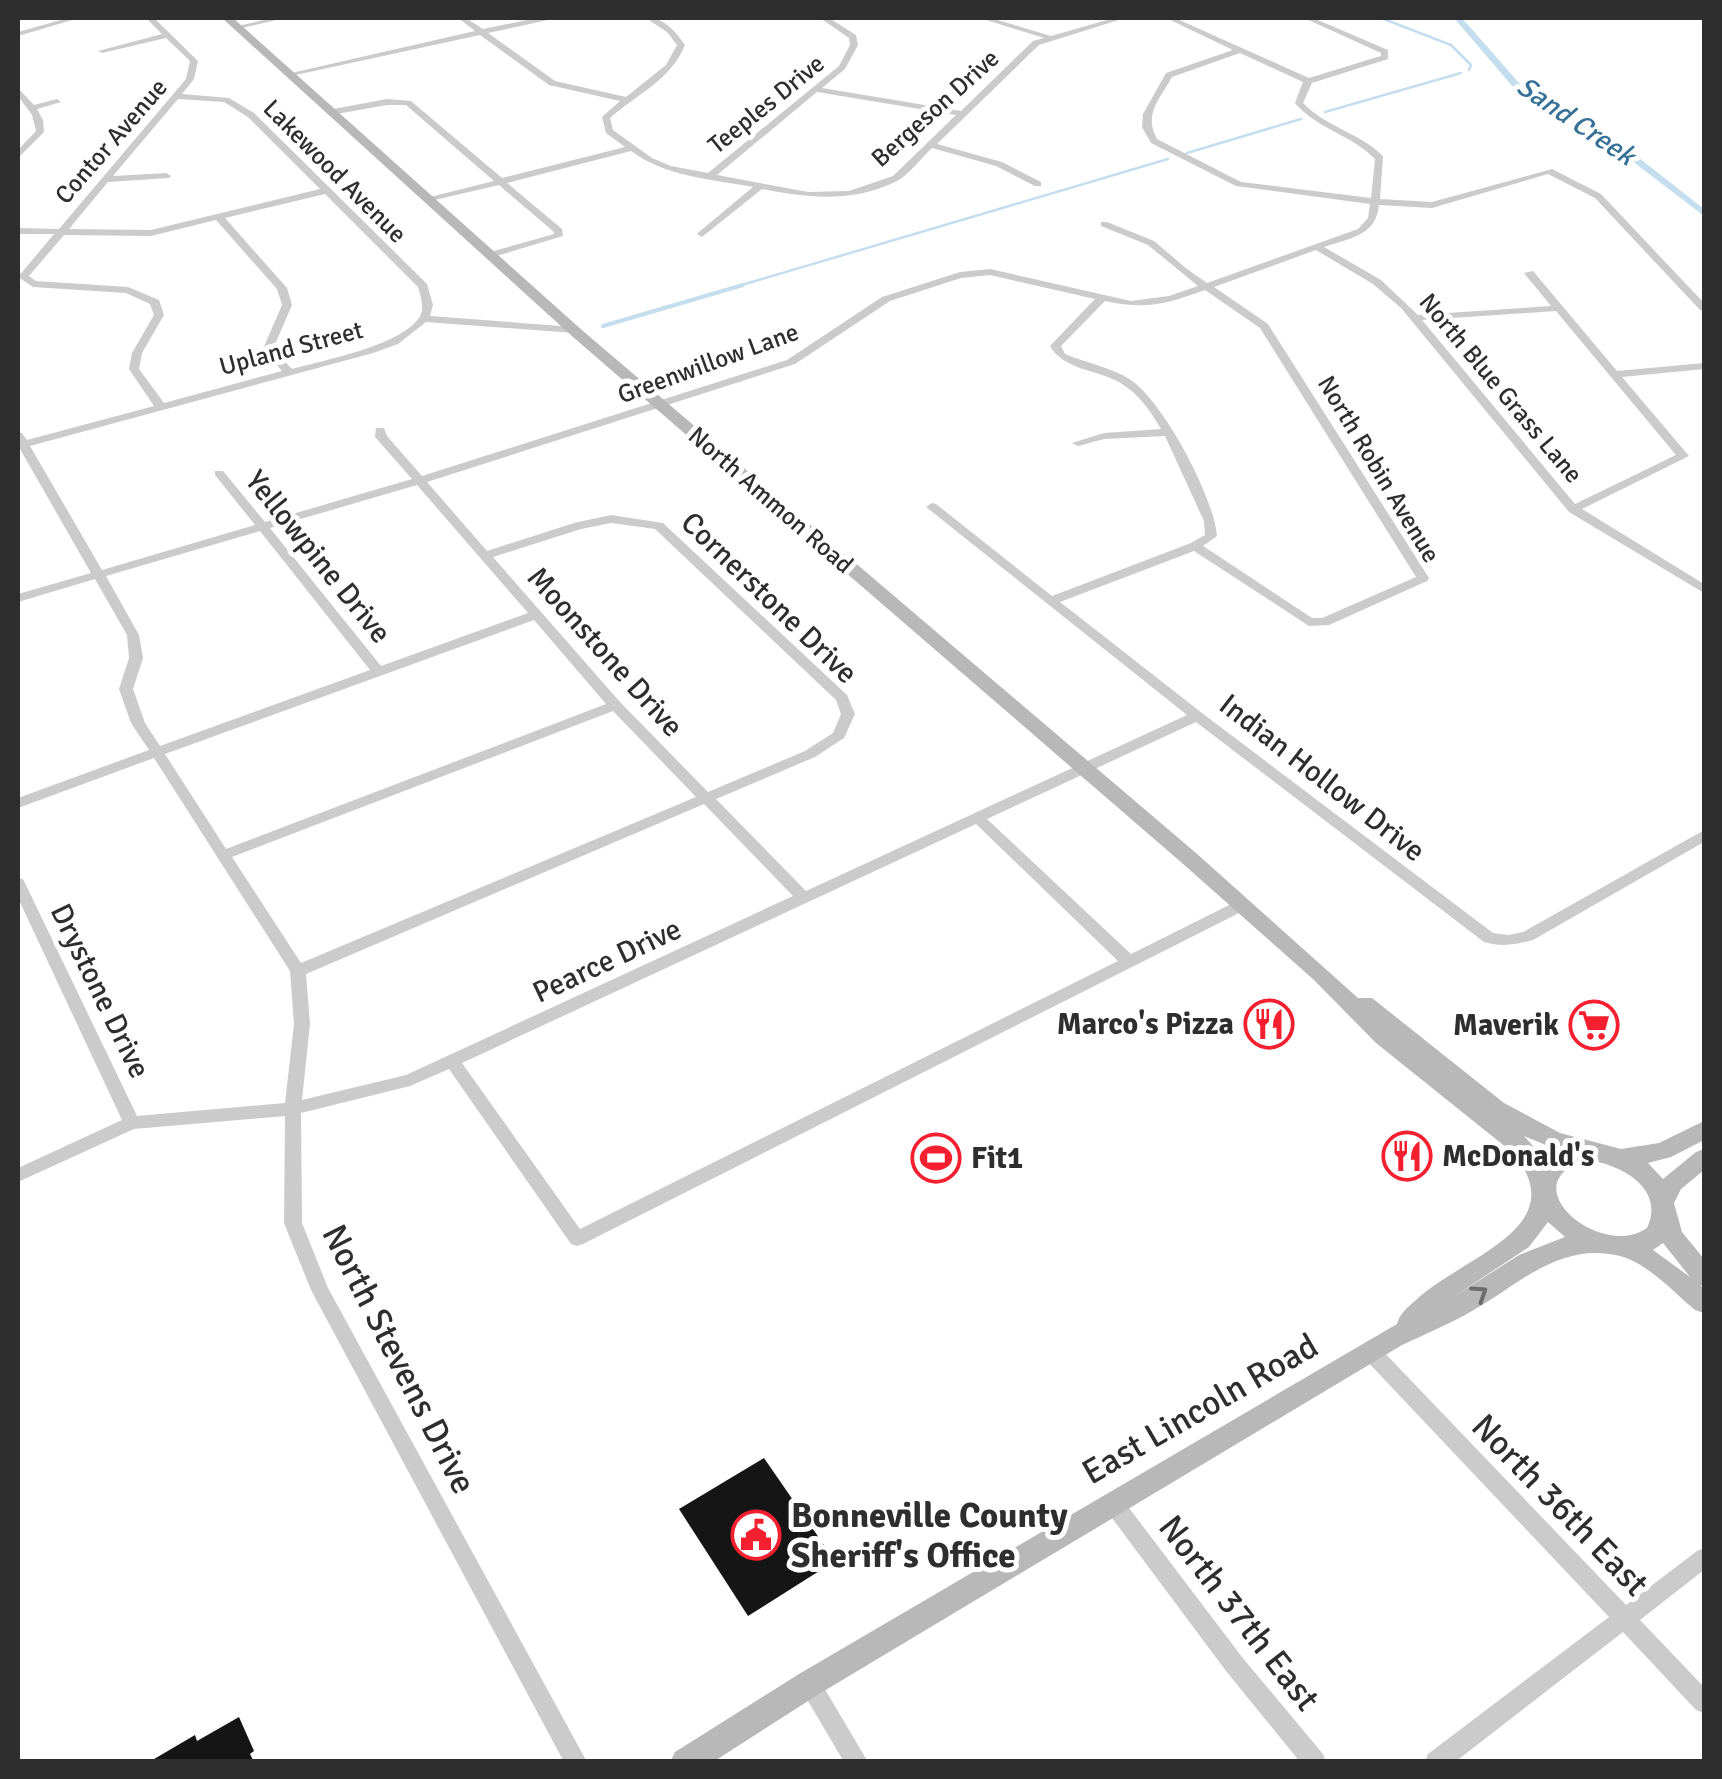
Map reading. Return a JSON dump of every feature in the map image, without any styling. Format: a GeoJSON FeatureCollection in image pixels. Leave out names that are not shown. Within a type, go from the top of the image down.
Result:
{"type":"FeatureCollection","features":[{"type":"Feature","properties":{"kind":"main road","name":"North Ammon Road"},"geometry":{"type":"LineString","coordinates":[[233,22],[574,330],[1242,905],[1384,1037],[1520,1146],[1538,1168],[1544,1191]]}},
{"type":"Feature","properties":{"kind":"main road","name":"North Ammon Road"},"geometry":{"type":"LineString","coordinates":[[1321,975],[1542,1138],[1610,1155]]}},
{"type":"Feature","properties":{"kind":"main road"},"geometry":{"type":"LineString","coordinates":[[1704,1130],[1664,1151],[1570,1154],[1556,1160],[1547,1171],[1544,1191],[1568,1229],[1658,1264],[1704,1302]]}},
{"type":"Feature","properties":{"kind":"main road"},"geometry":{"type":"LineString","coordinates":[[1610,1155],[1654,1183],[1670,1236],[1704,1276]]}},
{"type":"Feature","properties":{"kind":"main road"},"geometry":{"type":"LineString","coordinates":[[1610,1245],[1648,1241],[1660,1230],[1673,1182],[1704,1158]]}},
{"type":"Feature","properties":{"kind":"main road","name":"East Lincoln Road"},"geometry":{"type":"LineString","coordinates":[[1382,1344],[1447,1287],[1531,1231],[1542,1215],[1544,1191]]}},
{"type":"Feature","properties":{"kind":"main road","name":"East Lincoln Road"},"geometry":{"type":"LineString","coordinates":[[685,1762],[808,1684],[1113,1503],[1382,1344],[1467,1302],[1531,1260],[1564,1244],[1610,1245]]}},
{"type":"Feature","properties":{"kind":"street"},"geometry":{"type":"LineString","coordinates":[[18,34],[75,18]]}},
{"type":"Feature","properties":{"kind":"street","name":"Contor Avenue"},"geometry":{"type":"LineString","coordinates":[[150,18],[194,61],[190,79],[22,277],[33,284],[128,290],[155,302],[159,315],[137,353],[134,368],[160,407]]}},
{"type":"Feature","properties":{"kind":"street"},"geometry":{"type":"LineString","coordinates":[[233,22],[281,18]]}},
{"type":"Feature","properties":{"kind":"street"},"geometry":{"type":"LineString","coordinates":[[462,18],[552,83],[625,99]]}},
{"type":"Feature","properties":{"kind":"street"},"geometry":{"type":"LineString","coordinates":[[291,74],[545,18]]}},
{"type":"Feature","properties":{"kind":"street"},"geometry":{"type":"LineString","coordinates":[[631,148],[605,124],[625,99],[658,77],[680,52],[677,38],[650,18]]}},
{"type":"Feature","properties":{"kind":"street","name":"Teeples Drive"},"geometry":{"type":"LineString","coordinates":[[709,177],[842,67],[854,45],[848,32],[824,18]]}},
{"type":"Feature","properties":{"kind":"street"},"geometry":{"type":"LineString","coordinates":[[984,18],[1048,37]]}},
{"type":"Feature","properties":{"kind":"street","name":"Bergeson Drive"},"geometry":{"type":"LineString","coordinates":[[631,148],[669,168],[759,188],[808,195],[850,194],[896,178],[1036,43],[1121,18]]}},
{"type":"Feature","properties":{"kind":"street"},"geometry":{"type":"LineString","coordinates":[[1170,18],[1308,80],[1386,57],[1378,48],[1308,18]]}},
{"type":"Feature","properties":{"kind":"street"},"geometry":{"type":"LineString","coordinates":[[102,52],[166,36]]}},
{"type":"Feature","properties":{"kind":"street"},"geometry":{"type":"LineString","coordinates":[[1240,50],[1169,75],[1148,114],[1146,127],[1154,141],[1239,184],[1376,202],[1453,202],[1549,170],[1598,196],[1704,308]]}},
{"type":"Feature","properties":{"kind":"street"},"geometry":{"type":"LineString","coordinates":[[1308,80],[1300,96],[1304,110],[1372,148],[1380,158],[1376,202]]}},
{"type":"Feature","properties":{"kind":"street"},"geometry":{"type":"LineString","coordinates":[[815,89],[963,114]]}},
{"type":"Feature","properties":{"kind":"street"},"geometry":{"type":"LineString","coordinates":[[18,91],[32,108],[40,132],[18,155]]}},
{"type":"Feature","properties":{"kind":"street","name":"Lakewood Avenue"},"geometry":{"type":"LineString","coordinates":[[177,96],[226,100],[242,107],[423,286],[428,304],[424,319]]}},
{"type":"Feature","properties":{"kind":"street"},"geometry":{"type":"LineString","coordinates":[[32,108],[56,102]]}},
{"type":"Feature","properties":{"kind":"street"},"geometry":{"type":"LineString","coordinates":[[332,112],[387,102],[408,103],[559,231],[558,236],[490,255]]}},
{"type":"Feature","properties":{"kind":"street"},"geometry":{"type":"LineString","coordinates":[[931,145],[1000,164],[1038,184]]}},
{"type":"Feature","properties":{"kind":"street"},"geometry":{"type":"LineString","coordinates":[[429,200],[631,148]]}},
{"type":"Feature","properties":{"kind":"street"},"geometry":{"type":"LineString","coordinates":[[105,179],[166,176]]}},
{"type":"Feature","properties":{"kind":"street"},"geometry":{"type":"LineString","coordinates":[[702,234],[759,188]]}},
{"type":"Feature","properties":{"kind":"street"},"geometry":{"type":"LineString","coordinates":[[18,231],[134,235],[324,191]]}},
{"type":"Feature","properties":{"kind":"street","name":"Greenwillow Lane"},"geometry":{"type":"LineString","coordinates":[[18,598],[419,481],[791,362],[886,299],[942,279],[990,272],[1130,304],[1171,299],[1204,284],[1361,231],[1373,219],[1376,202]]}},
{"type":"Feature","properties":{"kind":"street"},"geometry":{"type":"LineString","coordinates":[[219,217],[286,296],[288,304],[268,348],[288,371]]}},
{"type":"Feature","properties":{"kind":"street","name":"North Robin Avenue"},"geometry":{"type":"LineString","coordinates":[[1104,224],[1151,242],[1264,326],[1423,578],[1324,622],[1309,622],[1195,546]]}},
{"type":"Feature","properties":{"kind":"street","name":"North Blue Grass Lane"},"geometry":{"type":"LineString","coordinates":[[1315,246],[1376,282],[1413,318],[1574,509],[1704,588]]}},
{"type":"Feature","properties":{"kind":"street"},"geometry":{"type":"LineString","coordinates":[[1529,273],[1684,456],[1574,509]]}},
{"type":"Feature","properties":{"kind":"street"},"geometry":{"type":"LineString","coordinates":[[1050,600],[1195,546],[1211,536],[1210,521],[1168,432],[1142,392],[1123,380],[1061,356],[1056,346],[1100,299]]}},
{"type":"Feature","properties":{"kind":"street"},"geometry":{"type":"LineString","coordinates":[[1413,318],[1560,308]]}},
{"type":"Feature","properties":{"kind":"street"},"geometry":{"type":"LineString","coordinates":[[424,319],[574,330]]}},
{"type":"Feature","properties":{"kind":"street","name":"Upland Street"},"geometry":{"type":"LineString","coordinates":[[19,442],[394,342],[424,319]]}},
{"type":"Feature","properties":{"kind":"street"},"geometry":{"type":"LineString","coordinates":[[1616,374],[1704,366]]}},
{"type":"Feature","properties":{"kind":"street","name":"Moonstone Drive"},"geometry":{"type":"LineString","coordinates":[[380,430],[381,437],[616,705],[804,898]]}},
{"type":"Feature","properties":{"kind":"street"},"geometry":{"type":"LineString","coordinates":[[1078,444],[1104,436],[1168,432]]}},
{"type":"Feature","properties":{"kind":"street","name":"North Stevens Drive"},"geometry":{"type":"LineString","coordinates":[[19,442],[133,636],[136,658],[126,690],[138,723],[298,970],[302,1024],[293,1109],[292,1223],[320,1290],[576,1762]]}},
{"type":"Feature","properties":{"kind":"street","name":"Yellowpine Drive"},"geometry":{"type":"LineString","coordinates":[[219,473],[379,672]]}},
{"type":"Feature","properties":{"kind":"street","name":"Indian Hollow Drive"},"geometry":{"type":"LineString","coordinates":[[932,506],[1197,716],[1489,938],[1508,941],[1528,936],[1704,836]]}},
{"type":"Feature","properties":{"kind":"street","name":"Cornerstone Drive"},"geometry":{"type":"LineString","coordinates":[[485,556],[578,526],[611,520],[659,526],[842,698],[848,714],[839,735],[810,754],[706,798]]}},
{"type":"Feature","properties":{"kind":"street"},"geometry":{"type":"LineString","coordinates":[[18,804],[537,614]]}},
{"type":"Feature","properties":{"kind":"street"},"geometry":{"type":"LineString","coordinates":[[224,856],[616,705]]}},
{"type":"Feature","properties":{"kind":"street","name":"Pearce Drive"},"geometry":{"type":"LineString","coordinates":[[18,1174],[132,1123],[293,1109],[410,1080],[1197,716]]}},
{"type":"Feature","properties":{"kind":"street"},"geometry":{"type":"LineString","coordinates":[[298,970],[706,798]]}},
{"type":"Feature","properties":{"kind":"street"},"geometry":{"type":"LineString","coordinates":[[979,819],[1129,962]]}},
{"type":"Feature","properties":{"kind":"street","name":"Drystone Drive"},"geometry":{"type":"LineString","coordinates":[[18,883],[132,1123]]}},
{"type":"Feature","properties":{"kind":"street"},"geometry":{"type":"LineString","coordinates":[[453,1062],[577,1239],[1242,905]]}},
{"type":"Feature","properties":{"kind":"street","name":"North 36th East"},"geometry":{"type":"LineString","coordinates":[[1382,1344],[1624,1619],[1704,1702]]}},
{"type":"Feature","properties":{"kind":"street","name":"North 37th East"},"geometry":{"type":"LineString","coordinates":[[1113,1503],[1234,1664],[1315,1762]]}},
{"type":"Feature","properties":{"kind":"street"},"geometry":{"type":"LineString","coordinates":[[1436,1762],[1704,1558]]}},
{"type":"Feature","properties":{"kind":"street"},"geometry":{"type":"LineString","coordinates":[[808,1684],[857,1762]]}},
{"type":"Feature","properties":{"kind":"building","name":"Bonneville County Sheriff's Office"},"geometry":{"type":"Polygon","coordinates":[[[764,1458],[835,1561],[748,1616],[679,1509],[764,1458]]]}},
{"type":"Feature","properties":{"kind":"building"},"geometry":{"type":"Polygon","coordinates":[[[239,1717],[254,1751],[250,1754],[254,1762],[149,1762],[195,1735],[197,1741],[239,1717]]]}},
{"type":"Feature","properties":{"kind":"waterway"},"geometry":{"type":"LineString","coordinates":[[1381,18],[1451,45],[1471,65],[1469,70]]}},
{"type":"Feature","properties":{"kind":"waterway","name":"Sand Creek"},"geometry":{"type":"LineString","coordinates":[[1458,18],[1516,85],[1626,152],[1704,213]]}},
{"type":"Feature","properties":{"kind":"waterway"},"geometry":{"type":"LineString","coordinates":[[1325,112],[1461,73]]}},
{"type":"Feature","properties":{"kind":"waterway"},"geometry":{"type":"LineString","coordinates":[[1187,153],[1301,119]]}},
{"type":"Feature","properties":{"kind":"waterway"},"geometry":{"type":"LineString","coordinates":[[735,287],[1168,159]]}},
{"type":"Feature","properties":{"kind":"waterway"},"geometry":{"type":"LineString","coordinates":[[603,326],[743,285]]}},
{"type":"Feature","properties":{"kind":"place","name":"Marco's Pizza"},"geometry":{"type":"Point","coordinates":[1269,1024]}},
{"type":"Feature","properties":{"kind":"place","name":"Maverik"},"geometry":{"type":"Point","coordinates":[1594,1025]}},
{"type":"Feature","properties":{"kind":"place","name":"McDonald's"},"geometry":{"type":"Point","coordinates":[1407,1156]}},
{"type":"Feature","properties":{"kind":"place","name":"Fit1"},"geometry":{"type":"Point","coordinates":[936,1158]}},
{"type":"Feature","properties":{"kind":"place","name":"Bonneville County Sheriff's Office"},"geometry":{"type":"Point","coordinates":[756,1535]}}]}
